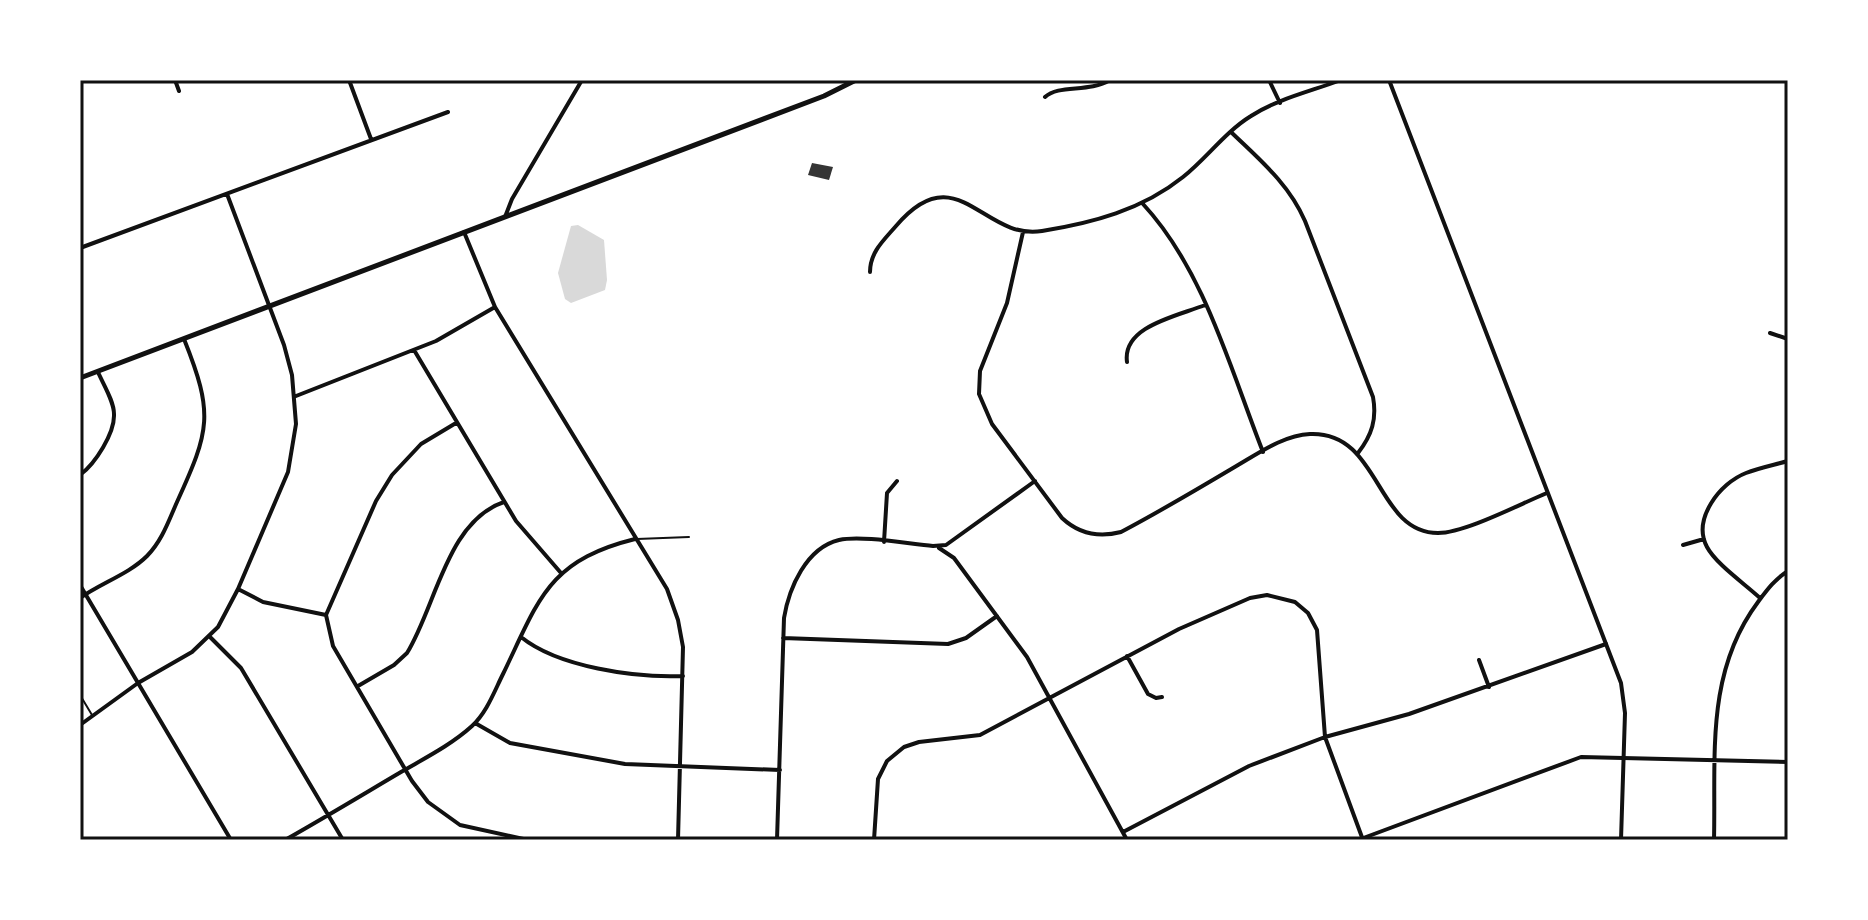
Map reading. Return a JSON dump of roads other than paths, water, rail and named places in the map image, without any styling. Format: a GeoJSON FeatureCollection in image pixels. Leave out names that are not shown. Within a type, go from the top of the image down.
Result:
{"type":"FeatureCollection","features":[{"type":"Feature","properties":{"kind":"main road"},"geometry":{"type":"LineString","coordinates":[[80,378],[824,96],[856,80]]}},
{"type":"Feature","properties":{"kind":"street"},"geometry":{"type":"LineString","coordinates":[[175,80],[179,91]]}},
{"type":"Feature","properties":{"kind":"street"},"geometry":{"type":"LineString","coordinates":[[349,80],[371,139]]}},
{"type":"Feature","properties":{"kind":"street"},"geometry":{"type":"LineString","coordinates":[[505,217],[512,199],[582,80]]}},
{"type":"Feature","properties":{"kind":"street"},"geometry":{"type":"LineString","coordinates":[[1045,97],[1053,91],[1089,89],[1110,80]]}},
{"type":"Feature","properties":{"kind":"street"},"geometry":{"type":"LineString","coordinates":[[1269,80],[1280,103]]}},
{"type":"Feature","properties":{"kind":"street"},"geometry":{"type":"LineString","coordinates":[[870,272],[872,257],[878,247],[908,212],[932,199],[962,200],[1023,232],[1087,223],[1142,203],[1184,176],[1251,116],[1341,80]]}},
{"type":"Feature","properties":{"kind":"street"},"geometry":{"type":"LineString","coordinates":[[1389,80],[1617,671],[1624,696],[1621,840]]}},
{"type":"Feature","properties":{"kind":"street"},"geometry":{"type":"LineString","coordinates":[[81,246],[448,112]]}},
{"type":"Feature","properties":{"kind":"street"},"geometry":{"type":"LineString","coordinates":[[1231,132],[1279,177],[1299,205],[1373,397],[1374,425],[1358,453]]}},
{"type":"Feature","properties":{"kind":"street"},"geometry":{"type":"LineString","coordinates":[[80,725],[210,637],[238,589],[288,472],[294,445],[296,396],[289,361],[227,194]]}},
{"type":"Feature","properties":{"kind":"street"},"geometry":{"type":"LineString","coordinates":[[1142,203],[1176,246],[1205,305],[1263,452]]}},
{"type":"Feature","properties":{"kind":"street"},"geometry":{"type":"LineString","coordinates":[[464,232],[495,307],[674,606],[681,634],[683,676],[678,840]]}},
{"type":"Feature","properties":{"kind":"street"},"geometry":{"type":"LineString","coordinates":[[1023,232],[1007,303],[983,360],[979,394],[987,416],[1035,481],[1069,524],[1084,533],[1111,535],[1129,528],[1263,452],[1288,439],[1309,434],[1340,440],[1358,453],[1403,519],[1428,532],[1456,530],[1547,493]]}},
{"type":"Feature","properties":{"kind":"street"},"geometry":{"type":"LineString","coordinates":[[1127,362],[1127,348],[1139,331],[1205,305]]}},
{"type":"Feature","properties":{"kind":"street"},"geometry":{"type":"LineString","coordinates":[[296,396],[414,350],[456,331],[495,307]]}},
{"type":"Feature","properties":{"kind":"street"},"geometry":{"type":"LineString","coordinates":[[1770,333],[1788,339]]}},
{"type":"Feature","properties":{"kind":"street"},"geometry":{"type":"LineString","coordinates":[[80,598],[136,565],[154,548],[199,454],[204,400],[200,380],[183,338]]}},
{"type":"Feature","properties":{"kind":"street"},"geometry":{"type":"LineString","coordinates":[[414,350],[504,502],[530,539],[561,573]]}},
{"type":"Feature","properties":{"kind":"street"},"geometry":{"type":"LineString","coordinates":[[80,475],[97,459],[113,421],[114,409],[98,372]]}},
{"type":"Feature","properties":{"kind":"street"},"geometry":{"type":"LineString","coordinates":[[456,423],[421,444],[392,475],[376,501],[326,615],[333,646],[428,802],[449,819],[472,830],[528,840]]}},
{"type":"Feature","properties":{"kind":"street"},"geometry":{"type":"LineString","coordinates":[[1760,598],[1711,553],[1704,539],[1704,517],[1726,486],[1746,473],[1788,461]]}},
{"type":"Feature","properties":{"kind":"street"},"geometry":{"type":"LineString","coordinates":[[884,542],[887,493],[897,481]]}},
{"type":"Feature","properties":{"kind":"street"},"geometry":{"type":"LineString","coordinates":[[777,840],[784,618],[790,592],[812,558],[838,541],[933,546],[953,541],[1035,481]]}},
{"type":"Feature","properties":{"kind":"street"},"geometry":{"type":"LineString","coordinates":[[358,686],[394,665],[407,653],[461,536],[476,517],[504,502]]}},
{"type":"Feature","properties":{"kind":"street"},"geometry":{"type":"LineString","coordinates":[[285,840],[449,743],[475,723],[489,702],[542,595],[561,573],[592,552],[635,539]]}},
{"type":"Feature","properties":{"kind":"street"},"geometry":{"type":"LineString","coordinates":[[1683,545],[1704,539]]}},
{"type":"Feature","properties":{"kind":"street"},"geometry":{"type":"LineString","coordinates":[[933,546],[954,558],[1027,657],[1127,840]]}},
{"type":"Feature","properties":{"kind":"street"},"geometry":{"type":"LineString","coordinates":[[1714,840],[1718,706],[1724,666],[1739,630],[1760,598],[1772,583],[1788,571]]}},
{"type":"Feature","properties":{"kind":"street"},"geometry":{"type":"LineString","coordinates":[[80,585],[231,840]]}},
{"type":"Feature","properties":{"kind":"street"},"geometry":{"type":"LineString","coordinates":[[238,589],[263,602],[326,615]]}},
{"type":"Feature","properties":{"kind":"street"},"geometry":{"type":"LineString","coordinates":[[874,840],[878,779],[895,753],[919,742],[980,735],[1179,629],[1250,598],[1267,595],[1286,598],[1308,613],[1317,630],[1325,737],[1361,840],[1571,759],[1624,756],[1788,762]]}},
{"type":"Feature","properties":{"kind":"street"},"geometry":{"type":"LineString","coordinates":[[783,638],[948,644],[966,638],[997,616]]}},
{"type":"Feature","properties":{"kind":"street"},"geometry":{"type":"LineString","coordinates":[[210,637],[241,668],[343,840]]}},
{"type":"Feature","properties":{"kind":"street"},"geometry":{"type":"LineString","coordinates":[[521,637],[544,653],[569,662],[649,676],[683,676]]}},
{"type":"Feature","properties":{"kind":"street"},"geometry":{"type":"LineString","coordinates":[[1123,832],[1232,773],[1325,737],[1409,714],[1606,644]]}},
{"type":"Feature","properties":{"kind":"street"},"geometry":{"type":"LineString","coordinates":[[1127,656],[1148,694],[1162,697]]}},
{"type":"Feature","properties":{"kind":"street"},"geometry":{"type":"LineString","coordinates":[[1479,660],[1489,687]]}},
{"type":"Feature","properties":{"kind":"street"},"geometry":{"type":"LineString","coordinates":[[475,723],[496,737],[524,747],[625,764],[780,770]]}},
{"type":"Feature","properties":{"kind":"lane"},"geometry":{"type":"LineString","coordinates":[[635,539],[689,537]]}},
{"type":"Feature","properties":{"kind":"lane"},"geometry":{"type":"LineString","coordinates":[[80,695],[92,716]]}}]}
